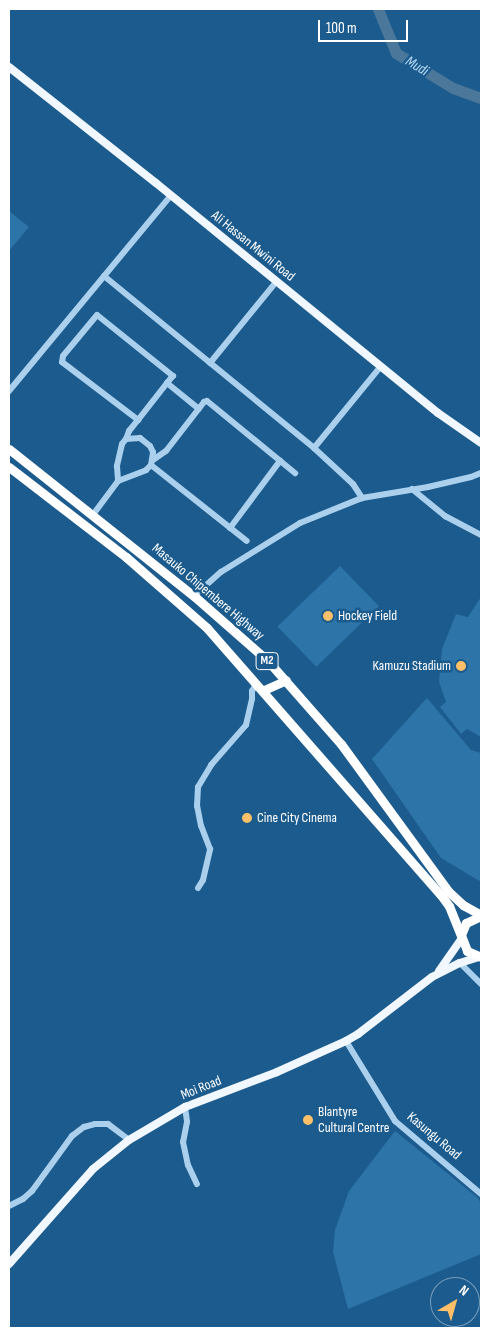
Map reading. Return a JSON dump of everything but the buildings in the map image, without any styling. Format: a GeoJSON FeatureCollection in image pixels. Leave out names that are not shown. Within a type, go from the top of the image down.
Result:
{"type":"FeatureCollection","features":[{"type":"Feature","properties":{"kind":"highway","name":"Masauko Chipembere Highway"},"geometry":{"type":"LineString","coordinates":[[9,448],[194,596],[240,635],[286,680],[341,744],[448,890],[462,905],[481,916]]}},
{"type":"Feature","properties":{"kind":"highway","name":"Masauko Chipembere Highway"},"geometry":{"type":"LineString","coordinates":[[9,467],[155,580],[207,628],[257,682],[441,895],[449,906],[461,937]]}},
{"type":"Feature","properties":{"kind":"highway"},"geometry":{"type":"LineString","coordinates":[[264,690],[286,680]]}},
{"type":"Feature","properties":{"kind":"highway","name":"M2"},"geometry":{"type":"LineString","coordinates":[[480,957],[467,951],[461,937],[466,923],[481,916]]}},
{"type":"Feature","properties":{"kind":"main road","name":"Ali Hassan Mwini Road"},"geometry":{"type":"LineString","coordinates":[[9,67],[171,195],[438,413],[481,443]]}},
{"type":"Feature","properties":{"kind":"main road"},"geometry":{"type":"LineString","coordinates":[[432,977],[450,958],[461,937]]}},
{"type":"Feature","properties":{"kind":"main road"},"geometry":{"type":"LineString","coordinates":[[432,977],[460,962],[480,957]]}},
{"type":"Feature","properties":{"kind":"main road","name":"Moi Road"},"geometry":{"type":"LineString","coordinates":[[9,1264],[93,1169],[129,1140],[185,1107],[277,1072],[358,1034],[432,977]]}},
{"type":"Feature","properties":{"kind":"street"},"geometry":{"type":"LineString","coordinates":[[9,391],[171,195]]}},
{"type":"Feature","properties":{"kind":"street"},"geometry":{"type":"LineString","coordinates":[[104,276],[314,448],[353,484],[362,498]]}},
{"type":"Feature","properties":{"kind":"street"},"geometry":{"type":"LineString","coordinates":[[210,363],[276,282]]}},
{"type":"Feature","properties":{"kind":"street"},"geometry":{"type":"LineString","coordinates":[[118,481],[119,452],[138,420],[173,376],[97,315],[63,356],[62,362],[138,420]]}},
{"type":"Feature","properties":{"kind":"street"},"geometry":{"type":"LineString","coordinates":[[314,448],[381,366]]}},
{"type":"Feature","properties":{"kind":"street"},"geometry":{"type":"LineString","coordinates":[[167,383],[199,409]]}},
{"type":"Feature","properties":{"kind":"street"},"geometry":{"type":"LineString","coordinates":[[92,516],[118,481],[146,470],[152,462],[166,451],[204,402],[209,402],[295,473]]}},
{"type":"Feature","properties":{"kind":"street"},"geometry":{"type":"LineString","coordinates":[[126,439],[140,438],[150,446],[152,462],[247,541]]}},
{"type":"Feature","properties":{"kind":"street"},"geometry":{"type":"LineString","coordinates":[[230,528],[280,461]]}},
{"type":"Feature","properties":{"kind":"street"},"geometry":{"type":"LineString","coordinates":[[194,596],[220,572],[300,523],[362,498],[412,490],[481,473]]}},
{"type":"Feature","properties":{"kind":"street"},"geometry":{"type":"LineString","coordinates":[[412,490],[445,516],[481,535]]}},
{"type":"Feature","properties":{"kind":"street"},"geometry":{"type":"LineString","coordinates":[[198,888],[203,880],[210,849],[201,826],[197,806],[198,788],[211,765],[246,725],[252,691],[257,682]]}},
{"type":"Feature","properties":{"kind":"street"},"geometry":{"type":"LineString","coordinates":[[460,962],[481,984]]}},
{"type":"Feature","properties":{"kind":"street","name":"Kasungu Road"},"geometry":{"type":"LineString","coordinates":[[346,1040],[395,1121],[481,1194]]}},
{"type":"Feature","properties":{"kind":"street"},"geometry":{"type":"LineString","coordinates":[[185,1107],[187,1122],[183,1142],[188,1165],[197,1184]]}},
{"type":"Feature","properties":{"kind":"street"},"geometry":{"type":"LineString","coordinates":[[9,1206],[23,1199],[32,1191],[72,1136],[84,1127],[95,1124],[108,1124],[129,1140]]}},
{"type":"Feature","properties":{"kind":"shaded area"},"geometry":{"type":"Polygon","coordinates":[[[9,211],[29,227],[9,251],[9,211]]]}},
{"type":"Feature","properties":{"kind":"shaded area","name":"Hockey Field"},"geometry":{"type":"Polygon","coordinates":[[[340,566],[379,606],[316,667],[277,626],[340,566]]]}},
{"type":"Feature","properties":{"kind":"shaded area","name":"Kamuzu Stadium"},"geometry":{"type":"Polygon","coordinates":[[[481,597],[481,737],[467,729],[461,734],[440,707],[446,702],[439,682],[442,649],[456,614],[468,617],[481,597]]]}},
{"type":"Feature","properties":{"kind":"shaded area"},"geometry":{"type":"Polygon","coordinates":[[[427,698],[471,750],[481,753],[481,882],[441,858],[372,759],[427,698]]]}},
{"type":"Feature","properties":{"kind":"shaded area"},"geometry":{"type":"Polygon","coordinates":[[[395,1131],[478,1198],[481,1204],[481,1254],[348,1309],[333,1252],[335,1230],[349,1191],[395,1131]]]}},
{"type":"Feature","properties":{"kind":"waterway","name":"Mudi"},"geometry":{"type":"LineString","coordinates":[[378,9],[396,53],[453,88],[481,98]]}},
{"type":"Feature","properties":{"kind":"place","name":"Hockey Field"},"geometry":{"type":"Point","coordinates":[328,616]}},
{"type":"Feature","properties":{"kind":"place","name":"Kamuzu Stadium"},"geometry":{"type":"Point","coordinates":[461,666]}},
{"type":"Feature","properties":{"kind":"place","name":"Cine City Cinema"},"geometry":{"type":"Point","coordinates":[247,818]}},
{"type":"Feature","properties":{"kind":"place","name":"Blantyre Cultural Centre"},"geometry":{"type":"Point","coordinates":[308,1120]}}]}
